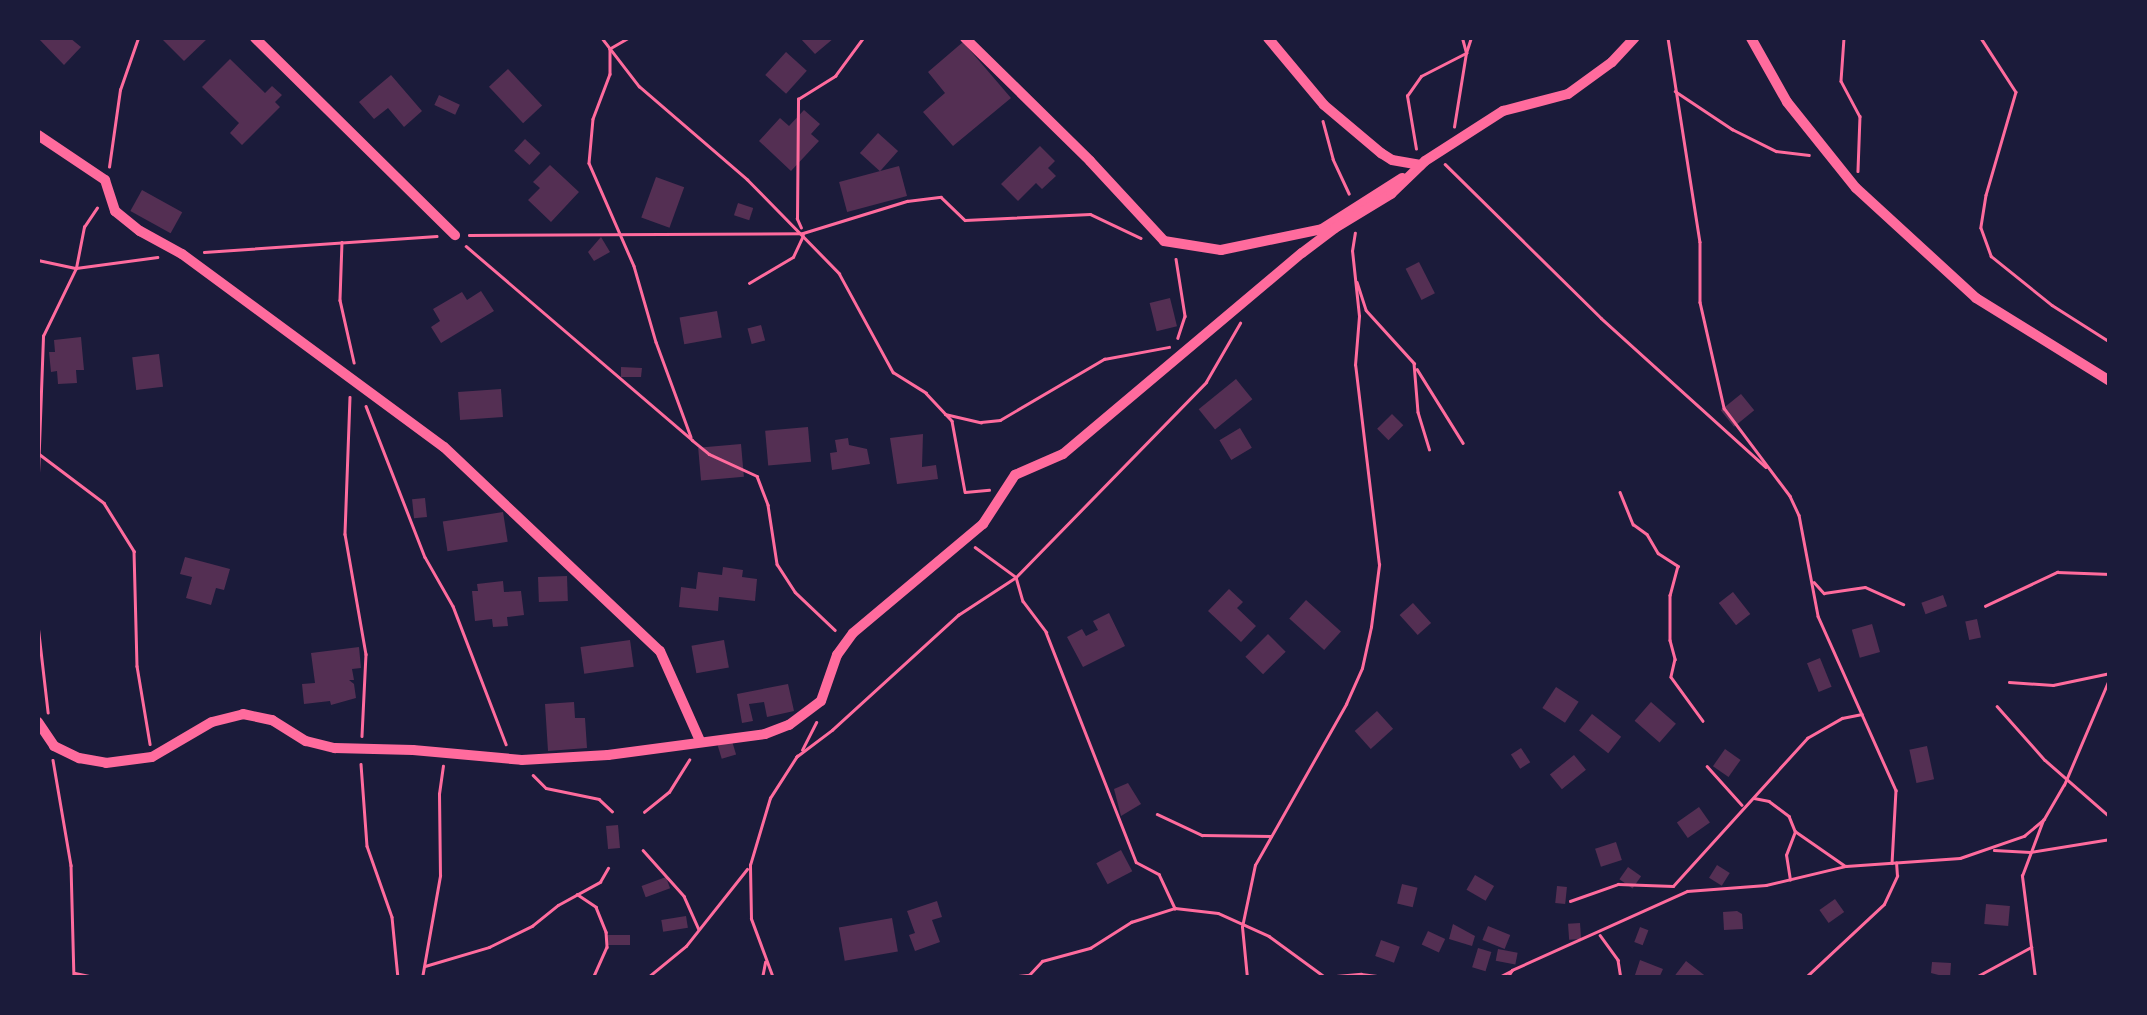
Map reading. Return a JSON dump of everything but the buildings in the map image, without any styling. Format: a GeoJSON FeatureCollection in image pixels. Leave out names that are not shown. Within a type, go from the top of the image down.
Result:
{"type":"FeatureCollection","features":[{"type":"Feature","properties":{"kind":"street"},"geometry":{"type":"LineString","coordinates":[[256,38],[454,236]]}},
{"type":"Feature","properties":{"kind":"street"},"geometry":{"type":"LineString","coordinates":[[964,38],[1090,161],[1164,242],[1222,250],[1265,244],[1322,229],[1355,212]]}},
{"type":"Feature","properties":{"kind":"street"},"geometry":{"type":"LineString","coordinates":[[1268,38],[1324,104],[1392,160],[1420,166]]}},
{"type":"Feature","properties":{"kind":"street"},"geometry":{"type":"LineString","coordinates":[[43,718],[54,746],[106,762],[152,757],[212,722],[243,714],[272,720],[306,741],[361,752],[412,750],[522,760],[608,755],[764,734],[790,725],[822,701],[836,655],[848,640],[984,524],[1015,475],[1063,454],[1313,245],[1420,166],[1503,112],[1568,94],[1612,62],[1634,38]]}},
{"type":"Feature","properties":{"kind":"street"},"geometry":{"type":"LineString","coordinates":[[1751,38],[1788,102],[1856,188],[1976,298],[2110,382]]}},
{"type":"Feature","properties":{"kind":"street"},"geometry":{"type":"LineString","coordinates":[[38,135],[106,180],[114,211],[182,254],[444,447],[660,651],[700,742]]}},
{"type":"Feature","properties":{"kind":"path"},"geometry":{"type":"LineString","coordinates":[[38,474],[43,336],[76,268],[84,226],[102,202],[120,90],[138,38]]}},
{"type":"Feature","properties":{"kind":"path"},"geometry":{"type":"LineString","coordinates":[[602,38],[640,86],[679,116],[803,233],[839,273],[893,372],[926,393],[952,421],[965,492],[984,493],[1015,475]]}},
{"type":"Feature","properties":{"kind":"path"},"geometry":{"type":"LineString","coordinates":[[610,48],[629,38]]}},
{"type":"Feature","properties":{"kind":"path"},"geometry":{"type":"LineString","coordinates":[[749,283],[793,257],[803,233],[797,219],[798,99],[834,76],[863,38]]}},
{"type":"Feature","properties":{"kind":"path"},"geometry":{"type":"LineString","coordinates":[[1462,38],[1466,52]]}},
{"type":"Feature","properties":{"kind":"path"},"geometry":{"type":"LineString","coordinates":[[1472,38],[1466,52],[1461,102],[1446,156],[1455,170],[1602,318],[1774,475]]}},
{"type":"Feature","properties":{"kind":"path"},"geometry":{"type":"LineString","coordinates":[[1668,38],[1700,242],[1700,302],[1724,408],[1799,516],[1818,616],[1896,790],[1894,863],[1898,876],[1884,904],[1804,978]]}},
{"type":"Feature","properties":{"kind":"path"},"geometry":{"type":"LineString","coordinates":[[1844,38],[1841,80],[1860,116],[1856,188]]}},
{"type":"Feature","properties":{"kind":"path"},"geometry":{"type":"LineString","coordinates":[[1981,38],[2016,92],[1986,194],[1981,228],[1991,256],[2052,305],[2110,342]]}},
{"type":"Feature","properties":{"kind":"path"},"geometry":{"type":"LineString","coordinates":[[610,48],[610,74],[594,119],[589,163],[620,234],[692,440]]}},
{"type":"Feature","properties":{"kind":"path"},"geometry":{"type":"LineString","coordinates":[[1455,170],[1441,162],[1420,166],[1408,96],[1421,76],[1466,52]]}},
{"type":"Feature","properties":{"kind":"path"},"geometry":{"type":"LineString","coordinates":[[1674,90],[1732,129],[1776,151],[1800,157],[1824,152]]}},
{"type":"Feature","properties":{"kind":"path"},"geometry":{"type":"LineString","coordinates":[[1247,978],[1242,927],[1256,865],[1362,668],[1379,565],[1360,428],[1352,251],[1355,212],[1323,123],[1324,104]]}},
{"type":"Feature","properties":{"kind":"path"},"geometry":{"type":"LineString","coordinates":[[38,260],[76,268],[342,240],[803,233],[906,201],[942,197],[965,220],[1090,214],[1144,239]]}},
{"type":"Feature","properties":{"kind":"path"},"geometry":{"type":"LineString","coordinates":[[454,236],[692,440],[710,454],[758,476],[768,506],[777,564],[796,592],[848,640]]}},
{"type":"Feature","properties":{"kind":"path"},"geometry":{"type":"LineString","coordinates":[[342,240],[340,300],[352,358],[366,389],[370,423],[398,480],[425,557],[453,606],[498,728],[513,758],[522,760],[546,788],[599,799],[612,810]]}},
{"type":"Feature","properties":{"kind":"path"},"geometry":{"type":"LineString","coordinates":[[945,414],[982,422],[1000,420],[1104,359],[1168,347],[1184,328],[1182,280],[1171,250]]}},
{"type":"Feature","properties":{"kind":"path"},"geometry":{"type":"LineString","coordinates":[[1354,276],[1366,310],[1414,363],[1463,442]]}},
{"type":"Feature","properties":{"kind":"path"},"geometry":{"type":"LineString","coordinates":[[796,757],[832,730],[958,615],[1016,578],[1206,382],[1243,317]]}},
{"type":"Feature","properties":{"kind":"path"},"geometry":{"type":"LineString","coordinates":[[352,358],[344,534],[366,654],[361,752],[367,846],[396,936],[398,978]]}},
{"type":"Feature","properties":{"kind":"path"},"geometry":{"type":"LineString","coordinates":[[1414,363],[1418,412],[1429,448]]}},
{"type":"Feature","properties":{"kind":"path"},"geometry":{"type":"LineString","coordinates":[[39,454],[104,503],[134,551],[137,666],[152,757]]}},
{"type":"Feature","properties":{"kind":"path"},"geometry":{"type":"LineString","coordinates":[[1620,492],[1633,524],[1646,534],[1658,553],[1678,566],[1670,596],[1670,640],[1676,659],[1671,677],[1703,721]]}},
{"type":"Feature","properties":{"kind":"path"},"geometry":{"type":"LineString","coordinates":[[965,540],[1016,578],[1023,601],[1046,632],[1136,862],[1159,874],[1176,908]]}},
{"type":"Feature","properties":{"kind":"path"},"geometry":{"type":"LineString","coordinates":[[1984,606],[2057,572],[2110,574]]}},
{"type":"Feature","properties":{"kind":"path"},"geometry":{"type":"LineString","coordinates":[[1811,576],[1824,593],[1865,587],[1904,604]]}},
{"type":"Feature","properties":{"kind":"path"},"geometry":{"type":"LineString","coordinates":[[38,598],[38,613]]}},
{"type":"Feature","properties":{"kind":"path"},"geometry":{"type":"LineString","coordinates":[[38,625],[43,718]]}},
{"type":"Feature","properties":{"kind":"path"},"geometry":{"type":"LineString","coordinates":[[2010,682],[2053,686],[2110,675]]}},
{"type":"Feature","properties":{"kind":"path"},"geometry":{"type":"LineString","coordinates":[[2035,978],[2022,876],[2110,675]]}},
{"type":"Feature","properties":{"kind":"path"},"geometry":{"type":"LineString","coordinates":[[773,978],[751,918],[750,865],[770,798],[810,741],[822,701]]}},
{"type":"Feature","properties":{"kind":"path"},"geometry":{"type":"LineString","coordinates":[[1997,706],[2110,817]]}},
{"type":"Feature","properties":{"kind":"path"},"geometry":{"type":"LineString","coordinates":[[1570,901],[1618,884],[1672,886],[1782,760],[1822,727],[1863,714]]}},
{"type":"Feature","properties":{"kind":"path"},"geometry":{"type":"LineString","coordinates":[[644,812],[669,792],[700,742]]}},
{"type":"Feature","properties":{"kind":"path"},"geometry":{"type":"LineString","coordinates":[[54,746],[52,772],[71,866],[74,975],[100,978]]}},
{"type":"Feature","properties":{"kind":"path"},"geometry":{"type":"LineString","coordinates":[[422,978],[441,866],[442,755]]}},
{"type":"Feature","properties":{"kind":"path"},"geometry":{"type":"LineString","coordinates":[[1707,766],[1743,806]]}},
{"type":"Feature","properties":{"kind":"path"},"geometry":{"type":"LineString","coordinates":[[1752,796],[1770,800],[1784,812],[1795,830],[1846,866]]}},
{"type":"Feature","properties":{"kind":"path"},"geometry":{"type":"LineString","coordinates":[[1157,814],[1202,834],[1272,836]]}},
{"type":"Feature","properties":{"kind":"path"},"geometry":{"type":"LineString","coordinates":[[1497,978],[1687,891],[1790,880],[1846,866],[1960,858],[1993,850],[2024,836],[2044,819]]}},
{"type":"Feature","properties":{"kind":"path"},"geometry":{"type":"LineString","coordinates":[[1790,880],[1786,855],[1795,830]]}},
{"type":"Feature","properties":{"kind":"path"},"geometry":{"type":"LineString","coordinates":[[1993,850],[2030,852],[2110,839]]}},
{"type":"Feature","properties":{"kind":"path"},"geometry":{"type":"LineString","coordinates":[[643,850],[684,896],[699,931]]}},
{"type":"Feature","properties":{"kind":"path"},"geometry":{"type":"LineString","coordinates":[[647,978],[699,931],[750,865]]}},
{"type":"Feature","properties":{"kind":"path"},"geometry":{"type":"LineString","coordinates":[[425,966],[507,940],[600,882],[608,868]]}},
{"type":"Feature","properties":{"kind":"path"},"geometry":{"type":"LineString","coordinates":[[577,894],[596,907],[606,932],[606,947],[593,978]]}},
{"type":"Feature","properties":{"kind":"path"},"geometry":{"type":"LineString","coordinates":[[998,978],[1029,976],[1042,961],[1090,948],[1131,922],[1176,908],[1218,912],[1290,948],[1325,977],[1361,974],[1393,978]]}},
{"type":"Feature","properties":{"kind":"path"},"geometry":{"type":"LineString","coordinates":[[1598,933],[1618,960],[1621,978]]}},
{"type":"Feature","properties":{"kind":"path"},"geometry":{"type":"LineString","coordinates":[[1974,978],[2032,946]]}},
{"type":"Feature","properties":{"kind":"path"},"geometry":{"type":"LineString","coordinates":[[762,978],[765,960]]}},
{"type":"Feature","properties":{"kind":"path"},"geometry":{"type":"LineString","coordinates":[[1507,978],[1512,970]]}}]}
